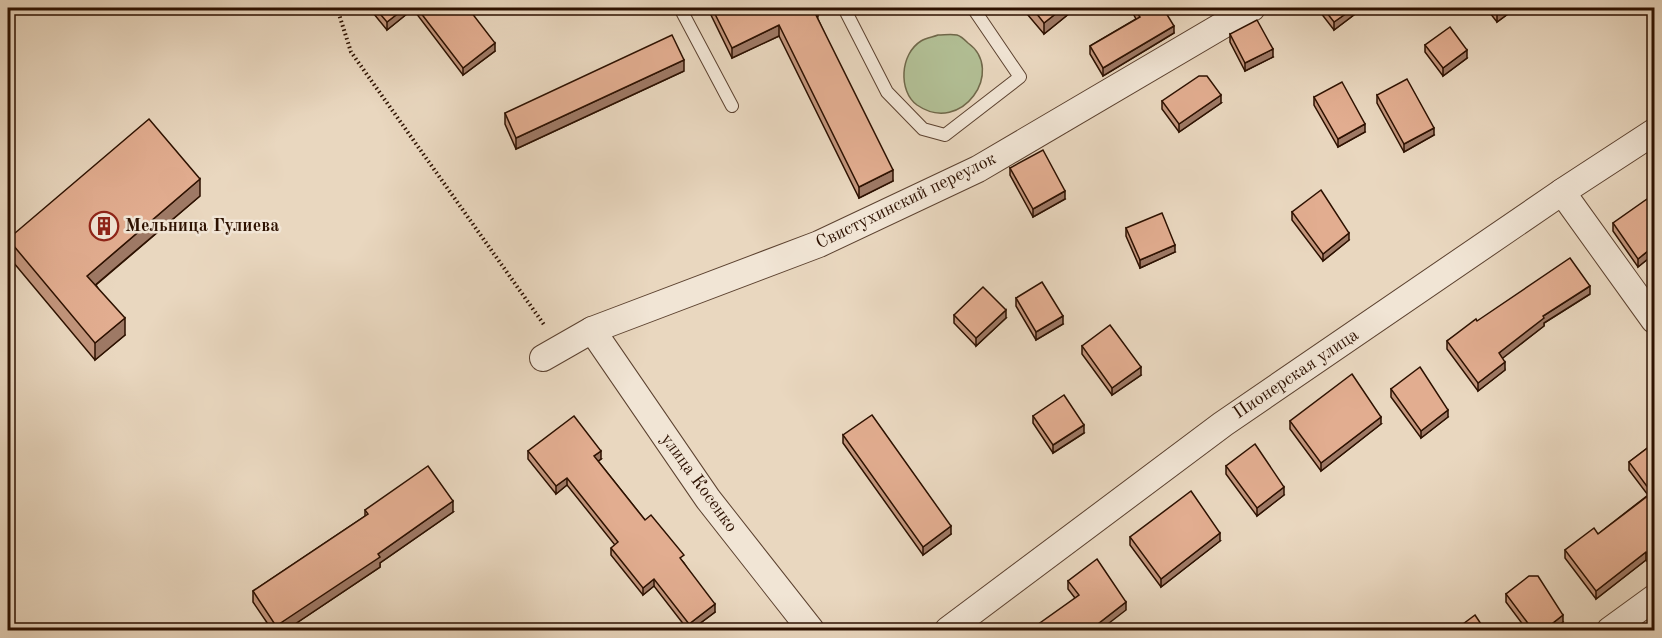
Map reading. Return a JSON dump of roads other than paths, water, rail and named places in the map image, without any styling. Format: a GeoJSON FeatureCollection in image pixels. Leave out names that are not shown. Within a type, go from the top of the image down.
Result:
{"type":"FeatureCollection","features":[{"type":"Feature","properties":{"kind":"street","name":"Свистухинский переулок"},"geometry":{"type":"LineString","coordinates":[[543,358],[592,330],[819,244],[978,169],[1252,8]]}},
{"type":"Feature","properties":{"kind":"street","name":"Пионерская улица"},"geometry":{"type":"LineString","coordinates":[[948,630],[1223,424],[1562,192],[1654,132]]}},
{"type":"Feature","properties":{"kind":"street"},"geometry":{"type":"LineString","coordinates":[[1562,192],[1654,320]]}},
{"type":"Feature","properties":{"kind":"street","name":"улица Косенко"},"geometry":{"type":"LineString","coordinates":[[592,330],[708,499],[811,630]]}},
{"type":"Feature","properties":{"kind":"street"},"geometry":{"type":"LineString","coordinates":[[1610,630],[1654,598]]}},
{"type":"Feature","properties":{"kind":"lane"},"geometry":{"type":"LineString","coordinates":[[680,8],[732,106]]}},
{"type":"Feature","properties":{"kind":"lane"},"geometry":{"type":"LineString","coordinates":[[844,8],[887,92],[923,129],[945,135],[1020,77],[973,8]]}},
{"type":"Feature","properties":{"kind":"place","name":"Мельница Гулиева"},"geometry":{"type":"Point","coordinates":[104,226]}}]}
